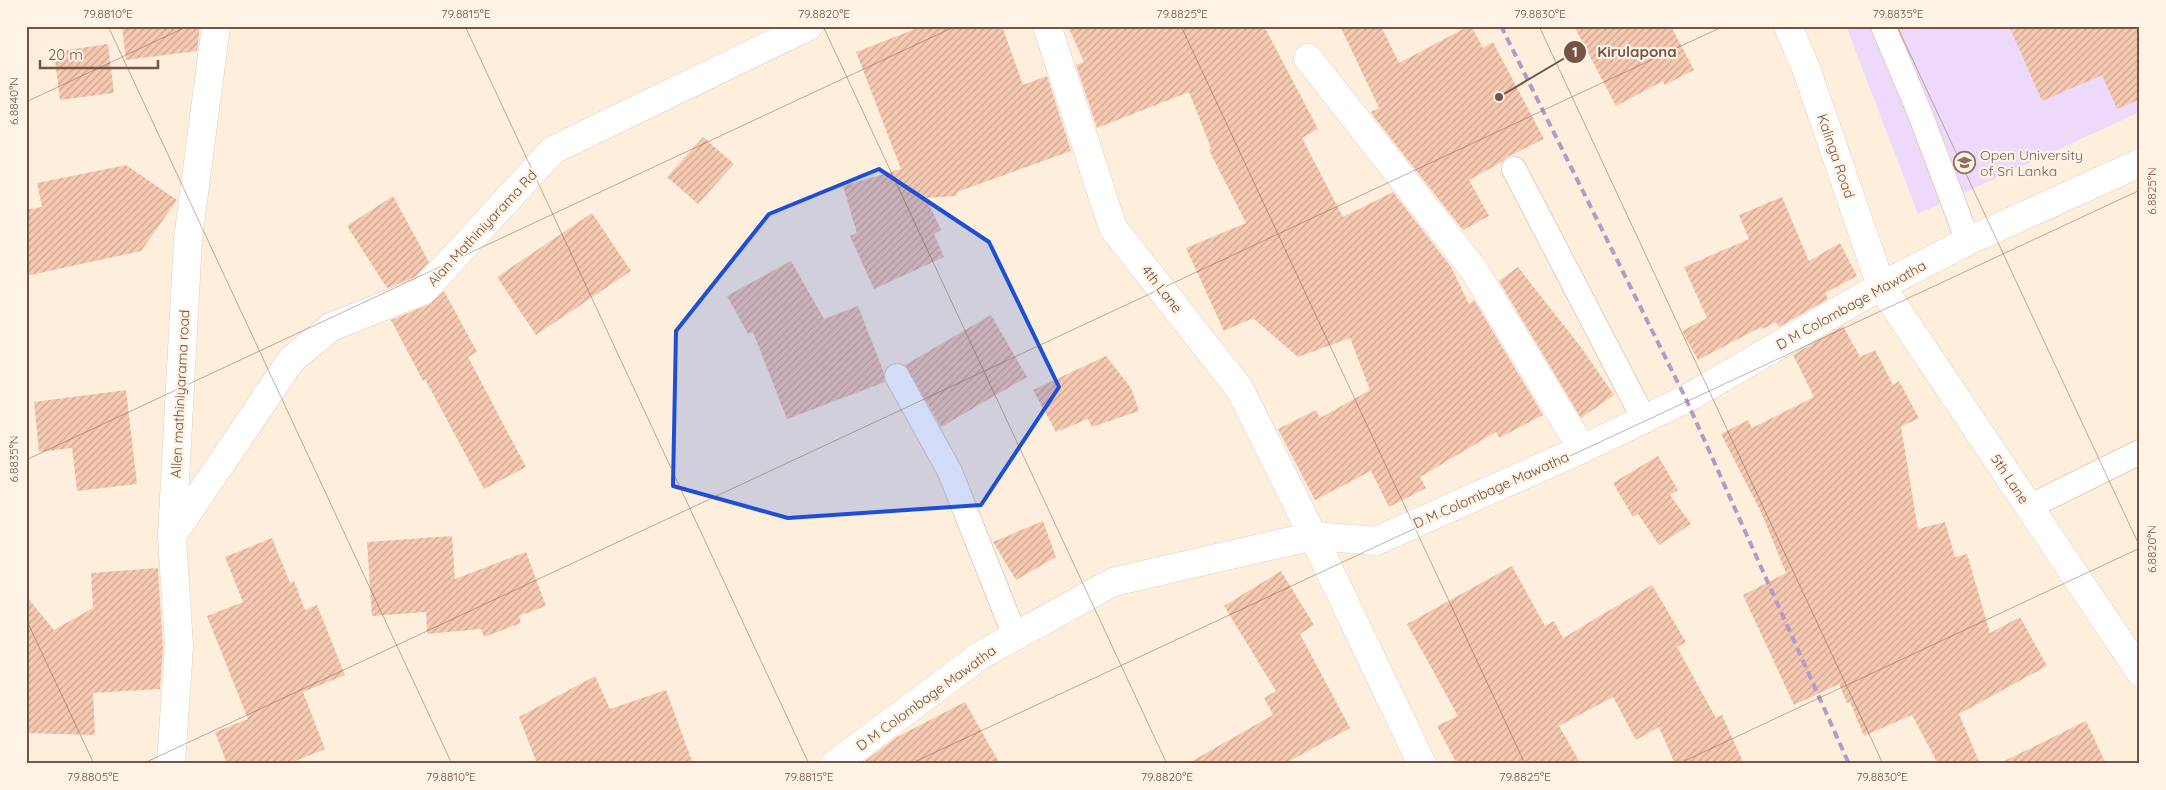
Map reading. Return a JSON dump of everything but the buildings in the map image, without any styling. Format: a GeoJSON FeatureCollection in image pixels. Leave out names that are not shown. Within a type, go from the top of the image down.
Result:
{"type":"FeatureCollection","features":[{"type":"Feature","properties":{"kind":"street","name":"Allen mathiniyarama road"},"geometry":{"type":"LineString","coordinates":[[171,764],[179,646],[172,536],[188,239],[216,26]]}},
{"type":"Feature","properties":{"kind":"street","name":"Alan Mathiniyarama Rd"},"geometry":{"type":"LineString","coordinates":[[172,536],[292,359],[331,327],[424,290],[553,150],[809,26]]}},
{"type":"Feature","properties":{"kind":"street","name":"4th Lane"},"geometry":{"type":"LineString","coordinates":[[1048,26],[1113,228],[1239,388],[1313,536],[1422,764]]}},
{"type":"Feature","properties":{"kind":"street","name":"Kalinga Road"},"geometry":{"type":"LineString","coordinates":[[1788,26],[1807,71],[1881,286]]}},
{"type":"Feature","properties":{"kind":"street"},"geometry":{"type":"LineString","coordinates":[[1308,58],[1474,270],[1582,449]]}},
{"type":"Feature","properties":{"kind":"street","name":"D M Colombage Mawatha"},"geometry":{"type":"LineString","coordinates":[[836,764],[980,655],[1113,582],[1313,536],[1376,541],[1582,449],[1686,399],[1881,286],[1968,241],[2140,163]]}},
{"type":"Feature","properties":{"kind":"street","name":"5th Lane"},"geometry":{"type":"LineString","coordinates":[[1881,286],[2140,672]]}},
{"type":"Feature","properties":{"kind":"lane"},"geometry":{"type":"LineString","coordinates":[[1883,26],[1968,241]]}},
{"type":"Feature","properties":{"kind":"lane"},"geometry":{"type":"LineString","coordinates":[[1514,169],[1644,419]]}},
{"type":"Feature","properties":{"kind":"lane"},"geometry":{"type":"LineString","coordinates":[[897,376],[950,472],[1015,636]]}},
{"type":"Feature","properties":{"kind":"lane"},"geometry":{"type":"LineString","coordinates":[[2029,507],[2140,452]]}},
{"type":"Feature","properties":{"kind":"highlighted area"},"geometry":{"type":"Polygon","coordinates":[[[879,169],[989,242],[1059,387],[981,505],[788,518],[673,486],[676,331],[769,214],[879,169]]]}},
{"type":"Feature","properties":{"kind":"shaded area","name":"Open University of Sri Lanka"},"geometry":{"type":"Polygon","coordinates":[[[1846,26],[2140,26],[2140,112],[1918,214],[1846,26]]]}},
{"type":"Feature","properties":{"kind":"railway"},"geometry":{"type":"LineString","coordinates":[[1501,26],[1686,399],[1849,764]]}},
{"type":"Feature","properties":{"kind":"place","name":"Kirulapona"},"geometry":{"type":"Point","coordinates":[1499,97]}},
{"type":"Feature","properties":{"kind":"place","name":"Open University of Sri Lanka"},"geometry":{"type":"Point","coordinates":[1964,163]}}]}
